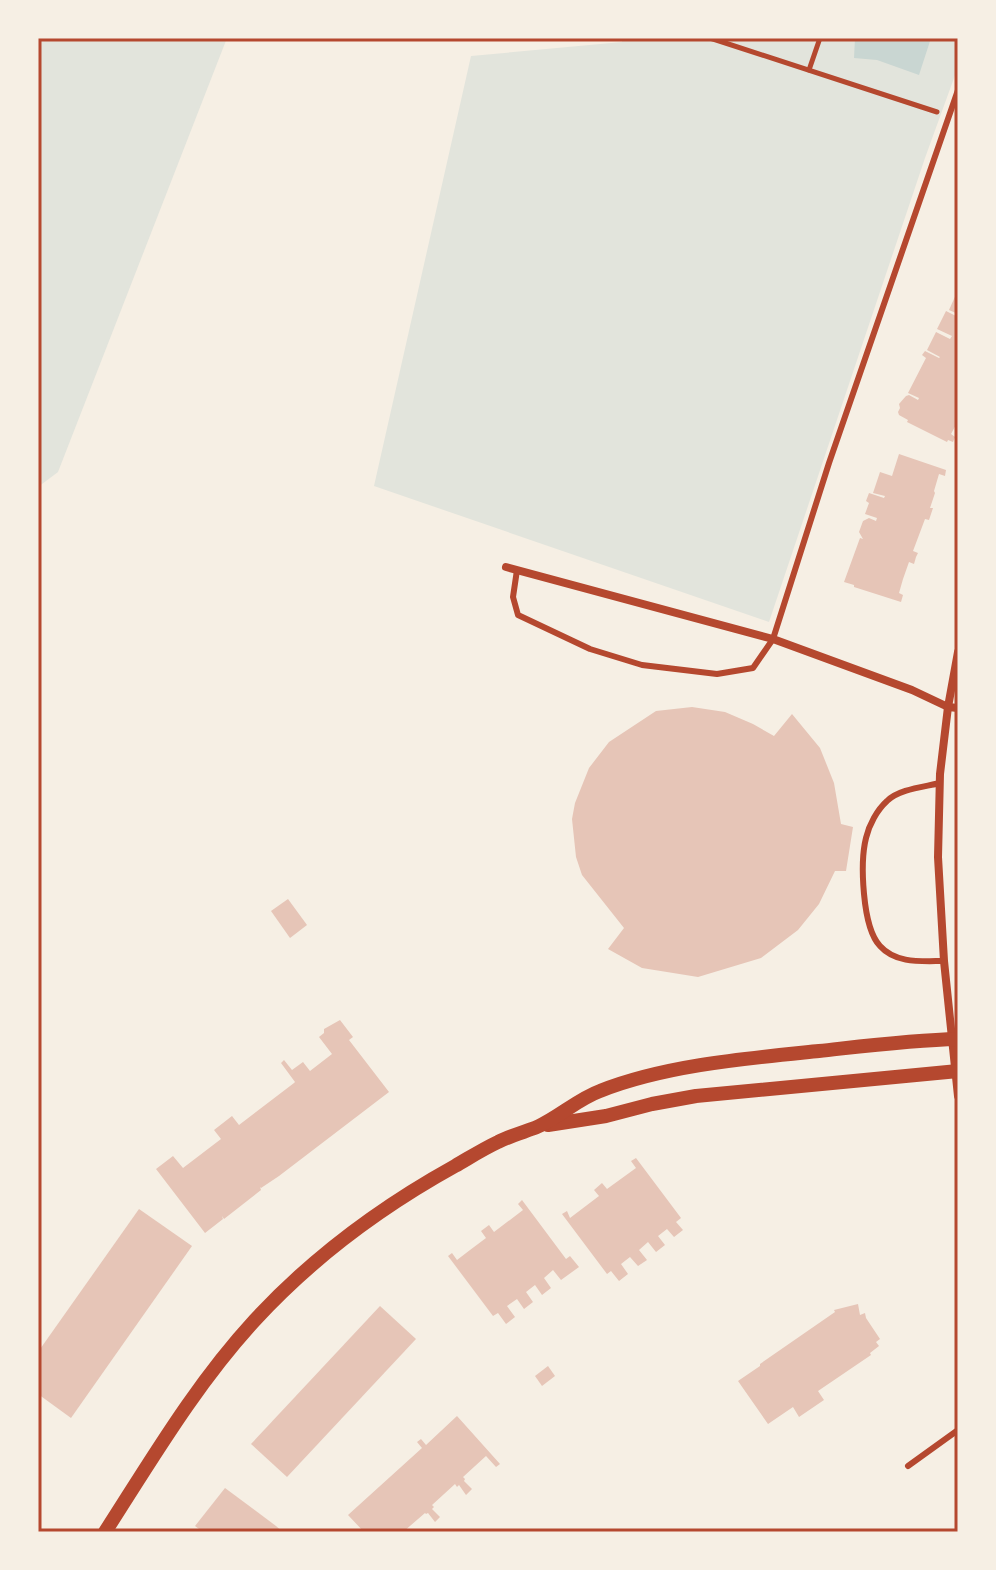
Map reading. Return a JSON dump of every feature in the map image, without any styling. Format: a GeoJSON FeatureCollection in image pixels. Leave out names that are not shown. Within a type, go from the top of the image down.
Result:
{"type":"FeatureCollection","features":[{"type":"Feature","properties":{"kind":"street"},"geometry":{"type":"LineString","coordinates":[[506,567],[773,639],[953,707]]}},
{"type":"Feature","properties":{"kind":"street"},"geometry":{"type":"LineString","coordinates":[[958,652],[953,707],[940,783],[938,857],[944,961],[955,1039],[958,1096]]}},
{"type":"Feature","properties":{"kind":"street"},"geometry":{"type":"LineString","coordinates":[[105,1532],[172,1427],[256,1319],[334,1245],[417,1187],[496,1143],[539,1126],[598,1091],[652,1075],[767,1056],[955,1039]]}},
{"type":"Feature","properties":{"kind":"street"},"geometry":{"type":"LineString","coordinates":[[539,1126],[606,1116],[696,1096],[956,1072]]}},
{"type":"Feature","properties":{"kind":"lane"},"geometry":{"type":"LineString","coordinates":[[517,570],[513,597],[518,615],[590,649],[642,665],[717,674],[753,668],[773,639],[829,463],[958,90]]}},
{"type":"Feature","properties":{"kind":"lane"},"geometry":{"type":"LineString","coordinates":[[940,783],[899,794],[885,803],[871,823],[866,840],[864,876],[868,923],[880,946],[895,957],[944,961]]}},
{"type":"Feature","properties":{"kind":"lane"},"geometry":{"type":"LineString","coordinates":[[908,1466],[958,1430]]}},
{"type":"Feature","properties":{"kind":"path"},"geometry":{"type":"LineString","coordinates":[[710,38],[949,116]]}},
{"type":"Feature","properties":{"kind":"path"},"geometry":{"type":"LineString","coordinates":[[809,70],[820,38]]}},
{"type":"Feature","properties":{"kind":"shaded area"},"geometry":{"type":"Polygon","coordinates":[[[38,38],[227,38],[58,472],[38,487],[38,38]]]}},
{"type":"Feature","properties":{"kind":"shaded area"},"geometry":{"type":"Polygon","coordinates":[[[623,38],[958,38],[958,67],[769,622],[374,486],[471,56],[622,42],[623,38]]]}},
{"type":"Feature","properties":{"kind":"shaded area"},"geometry":{"type":"Polygon","coordinates":[[[855,38],[931,38],[919,75],[877,60],[854,58],[855,38]]]}},
{"type":"Feature","properties":{"kind":"building"},"geometry":{"type":"Polygon","coordinates":[[[958,290],[958,314],[949,310],[958,290]]]}},
{"type":"Feature","properties":{"kind":"building"},"geometry":{"type":"Polygon","coordinates":[[[946,311],[958,317],[958,421],[951,434],[955,437],[953,442],[907,422],[898,412],[899,404],[906,396],[919,398],[908,393],[926,358],[922,355],[925,351],[940,357],[927,350],[936,332],[950,339],[952,336],[937,329],[946,311]]]}},
{"type":"Feature","properties":{"kind":"building"},"geometry":{"type":"Polygon","coordinates":[[[899,454],[946,470],[945,476],[939,474],[929,520],[925,519],[913,551],[918,553],[914,564],[909,562],[903,579],[899,593],[903,595],[901,602],[844,582],[860,538],[863,539],[859,532],[863,521],[869,518],[876,521],[877,518],[865,514],[869,493],[884,498],[873,493],[880,472],[892,476],[899,454]]]}},
{"type":"Feature","properties":{"kind":"building"},"geometry":{"type":"Polygon","coordinates":[[[692,707],[725,712],[774,736],[792,714],[820,748],[834,783],[841,824],[853,827],[846,871],[835,871],[819,904],[798,930],[761,958],[698,977],[642,968],[608,949],[624,928],[582,875],[576,857],[572,819],[589,768],[609,742],[656,711],[692,707]]]}},
{"type":"Feature","properties":{"kind":"building"},"geometry":{"type":"Polygon","coordinates":[[[288,899],[307,925],[290,938],[271,911],[288,899]]]}},
{"type":"Feature","properties":{"kind":"building"},"geometry":{"type":"Polygon","coordinates":[[[340,1020],[353,1037],[349,1040],[389,1092],[279,1176],[260,1187],[261,1190],[224,1219],[222,1216],[223,1219],[205,1233],[156,1169],[173,1156],[183,1168],[221,1139],[214,1130],[232,1116],[239,1125],[294,1083],[281,1063],[284,1060],[292,1070],[303,1062],[310,1071],[332,1054],[319,1037],[324,1029],[340,1020]]]}},
{"type":"Feature","properties":{"kind":"building"},"geometry":{"type":"Polygon","coordinates":[[[636,1158],[681,1218],[676,1222],[683,1230],[674,1237],[667,1229],[658,1236],[665,1245],[656,1252],[648,1242],[639,1250],[647,1260],[638,1266],[630,1257],[621,1264],[628,1274],[619,1281],[611,1271],[607,1274],[562,1214],[567,1211],[570,1218],[599,1196],[594,1190],[602,1183],[607,1189],[636,1168],[631,1161],[636,1158]]]}},
{"type":"Feature","properties":{"kind":"building"},"geometry":{"type":"Polygon","coordinates":[[[522,1200],[566,1259],[570,1256],[579,1267],[561,1280],[553,1270],[544,1278],[551,1288],[542,1295],[535,1285],[526,1292],[533,1302],[524,1309],[517,1299],[507,1306],[515,1317],[506,1324],[498,1313],[493,1316],[448,1256],[452,1253],[457,1260],[486,1238],[481,1231],[489,1225],[494,1232],[523,1210],[518,1204],[522,1200]]]}},
{"type":"Feature","properties":{"kind":"building"},"geometry":{"type":"Polygon","coordinates":[[[139,1209],[192,1246],[71,1418],[38,1394],[38,1352],[139,1209]]]}},
{"type":"Feature","properties":{"kind":"building"},"geometry":{"type":"Polygon","coordinates":[[[858,1304],[860,1315],[865,1313],[880,1339],[876,1342],[879,1346],[871,1355],[818,1391],[824,1400],[799,1417],[793,1407],[768,1424],[738,1381],[834,1310],[858,1304]]]}},
{"type":"Feature","properties":{"kind":"building"},"geometry":{"type":"Polygon","coordinates":[[[380,1306],[416,1339],[287,1477],[251,1444],[380,1306]]]}},
{"type":"Feature","properties":{"kind":"building"},"geometry":{"type":"Polygon","coordinates":[[[548,1366],[555,1376],[542,1386],[535,1376],[548,1366]]]}},
{"type":"Feature","properties":{"kind":"building"},"geometry":{"type":"Polygon","coordinates":[[[457,1416],[500,1464],[496,1467],[486,1456],[463,1477],[472,1489],[466,1495],[455,1484],[432,1505],[440,1517],[435,1522],[425,1513],[403,1532],[364,1532],[348,1515],[422,1448],[417,1442],[421,1439],[426,1445],[457,1416]]]}},
{"type":"Feature","properties":{"kind":"building"},"geometry":{"type":"Polygon","coordinates":[[[225,1488],[283,1532],[203,1532],[195,1526],[225,1488]]]}}]}
